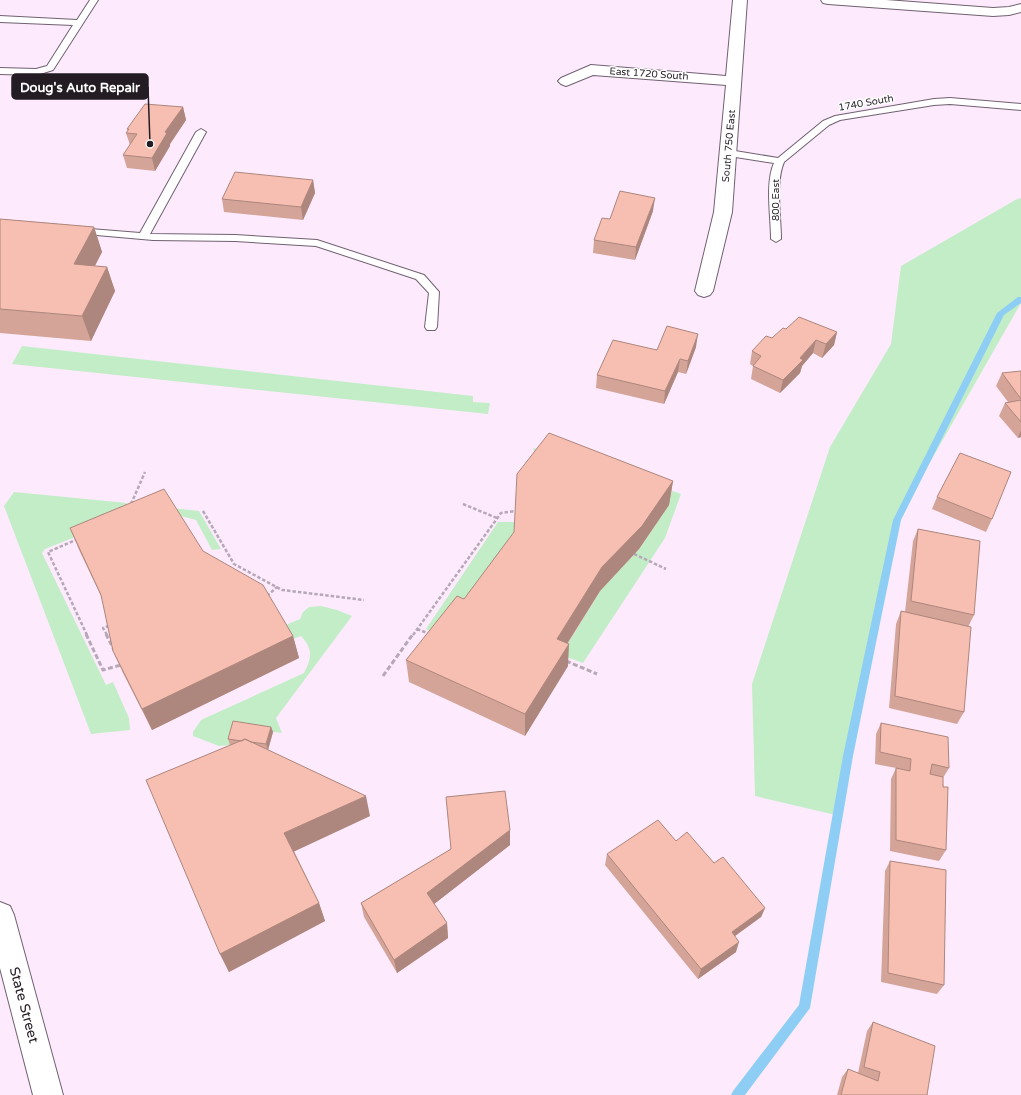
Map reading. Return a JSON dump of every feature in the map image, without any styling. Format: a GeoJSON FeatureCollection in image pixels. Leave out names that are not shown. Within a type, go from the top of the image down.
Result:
{"type":"FeatureCollection","features":[{"type":"Feature","properties":{"kind":"street","name":"South 750 East"},"geometry":{"type":"LineString","coordinates":[[704,291],[723,212],[729,154],[740,0]]}},
{"type":"Feature","properties":{"kind":"street"},"geometry":{"type":"LineString","coordinates":[[828,0],[993,12],[1009,12],[1021,8]]}},
{"type":"Feature","properties":{"kind":"street","name":"East 1720 South"},"geometry":{"type":"LineString","coordinates":[[566,81],[591,70],[734,80]]}},
{"type":"Feature","properties":{"kind":"street","name":"State Street"},"geometry":{"type":"LineString","coordinates":[[0,915],[48,1095]]}},
{"type":"Feature","properties":{"kind":"lane"},"geometry":{"type":"LineString","coordinates":[[0,71],[37,72],[50,68],[94,0]]}},
{"type":"Feature","properties":{"kind":"lane"},"geometry":{"type":"LineString","coordinates":[[0,19],[79,23]]}},
{"type":"Feature","properties":{"kind":"lane","name":"1740 South"},"geometry":{"type":"LineString","coordinates":[[780,161],[826,123],[838,118],[934,102],[950,101],[1021,107]]}},
{"type":"Feature","properties":{"kind":"lane"},"geometry":{"type":"LineString","coordinates":[[143,236],[201,132]]}},
{"type":"Feature","properties":{"kind":"lane"},"geometry":{"type":"LineString","coordinates":[[729,154],[749,155],[780,161]]}},
{"type":"Feature","properties":{"kind":"lane","name":"800 East"},"geometry":{"type":"LineString","coordinates":[[776,239],[775,180],[776,170],[780,161]]}},
{"type":"Feature","properties":{"kind":"lane"},"geometry":{"type":"LineString","coordinates":[[71,231],[143,236],[235,238],[316,243],[420,277],[434,292],[431,327]]}},
{"type":"Feature","properties":{"kind":"path"},"geometry":{"type":"LineString","coordinates":[[128,510],[145,472]]}},
{"type":"Feature","properties":{"kind":"path"},"geometry":{"type":"LineString","coordinates":[[463,504],[497,518]]}},
{"type":"Feature","properties":{"kind":"path"},"geometry":{"type":"LineString","coordinates":[[204,511],[234,564],[282,590],[364,600]]}},
{"type":"Feature","properties":{"kind":"path"},"geometry":{"type":"LineString","coordinates":[[383,676],[501,513],[516,512]]}},
{"type":"Feature","properties":{"kind":"path"},"geometry":{"type":"LineString","coordinates":[[85,537],[48,552],[103,670],[121,665],[118,659]]}},
{"type":"Feature","properties":{"kind":"path"},"geometry":{"type":"LineString","coordinates":[[634,554],[666,569]]}},
{"type":"Feature","properties":{"kind":"path"},"geometry":{"type":"LineString","coordinates":[[265,597],[277,587]]}},
{"type":"Feature","properties":{"kind":"path"},"geometry":{"type":"LineString","coordinates":[[113,624],[103,628],[115,653]]}},
{"type":"Feature","properties":{"kind":"path"},"geometry":{"type":"LineString","coordinates":[[417,629],[436,637]]}},
{"type":"Feature","properties":{"kind":"path"},"geometry":{"type":"LineString","coordinates":[[565,661],[596,674]]}},
{"type":"Feature","properties":{"kind":"green space"},"geometry":{"type":"Polygon","coordinates":[[[1021,198],[1021,303],[897,520],[840,816],[755,796],[752,684],[830,447],[891,344],[901,266],[1021,198]]]}},
{"type":"Feature","properties":{"kind":"green space"},"geometry":{"type":"Polygon","coordinates":[[[22,346],[473,396],[473,402],[490,403],[488,414],[12,364],[22,346]]]}},
{"type":"Feature","properties":{"kind":"green space"},"geometry":{"type":"Polygon","coordinates":[[[533,448],[581,458],[681,494],[665,538],[583,663],[561,655],[600,591],[639,549],[669,505],[537,460],[533,448]]]}},
{"type":"Feature","properties":{"kind":"green space"},"geometry":{"type":"Polygon","coordinates":[[[14,492],[127,503],[118,520],[45,549],[42,553],[106,685],[113,682],[129,718],[130,730],[91,734],[4,506],[14,492]]]}},
{"type":"Feature","properties":{"kind":"green space"},"geometry":{"type":"Polygon","coordinates":[[[136,504],[199,511],[221,549],[212,550],[196,520],[136,504]]]}},
{"type":"Feature","properties":{"kind":"green space"},"geometry":{"type":"Polygon","coordinates":[[[498,522],[515,522],[514,555],[443,638],[426,629],[498,522]]]}},
{"type":"Feature","properties":{"kind":"green space"},"geometry":{"type":"Polygon","coordinates":[[[321,606],[352,616],[276,718],[282,733],[235,727],[230,745],[219,746],[193,736],[193,732],[201,720],[304,673],[310,658],[308,645],[301,636],[288,641],[281,627],[300,619],[303,612],[309,607],[321,606]]]}},
{"type":"Feature","properties":{"kind":"building"},"geometry":{"type":"Polygon","coordinates":[[[145,104],[183,107],[165,132],[167,133],[152,158],[123,155],[137,134],[126,133],[129,129],[127,129],[145,104]]]}},
{"type":"Feature","properties":{"kind":"building"},"geometry":{"type":"Polygon","coordinates":[[[235,172],[313,180],[301,207],[222,199],[235,172]]]}},
{"type":"Feature","properties":{"kind":"building"},"geometry":{"type":"Polygon","coordinates":[[[620,191],[655,198],[636,247],[594,240],[602,218],[610,219],[620,191]]]}},
{"type":"Feature","properties":{"kind":"building"},"geometry":{"type":"Polygon","coordinates":[[[0,219],[94,227],[74,264],[107,267],[82,316],[0,309],[0,219]]]}},
{"type":"Feature","properties":{"kind":"building"},"geometry":{"type":"Polygon","coordinates":[[[799,317],[837,332],[826,344],[816,340],[800,358],[803,360],[783,380],[753,366],[761,356],[752,351],[766,336],[772,338],[783,328],[786,329],[799,317]]]}},
{"type":"Feature","properties":{"kind":"building"},"geometry":{"type":"Polygon","coordinates":[[[667,326],[698,334],[688,361],[680,359],[665,391],[597,375],[613,340],[657,350],[667,326]]]}},
{"type":"Feature","properties":{"kind":"building"},"geometry":{"type":"Polygon","coordinates":[[[1021,371],[1021,399],[1002,373],[1021,371]]]}},
{"type":"Feature","properties":{"kind":"building"},"geometry":{"type":"Polygon","coordinates":[[[1021,400],[1021,422],[1005,403],[1021,400]]]}},
{"type":"Feature","properties":{"kind":"building"},"geometry":{"type":"Polygon","coordinates":[[[549,433],[673,481],[642,526],[602,567],[557,639],[569,644],[525,714],[406,660],[457,596],[464,599],[514,532],[517,474],[549,433]]]}},
{"type":"Feature","properties":{"kind":"building"},"geometry":{"type":"Polygon","coordinates":[[[960,453],[1011,472],[992,519],[937,497],[960,453]]]}},
{"type":"Feature","properties":{"kind":"building"},"geometry":{"type":"Polygon","coordinates":[[[164,489],[203,551],[263,585],[293,636],[142,709],[113,651],[101,595],[70,528],[164,489]]]}},
{"type":"Feature","properties":{"kind":"building"},"geometry":{"type":"Polygon","coordinates":[[[918,529],[980,541],[974,615],[911,601],[918,529]]]}},
{"type":"Feature","properties":{"kind":"building"},"geometry":{"type":"Polygon","coordinates":[[[901,611],[971,627],[964,712],[895,696],[901,611]]]}},
{"type":"Feature","properties":{"kind":"building"},"geometry":{"type":"Polygon","coordinates":[[[233,721],[271,727],[266,744],[251,742],[245,739],[242,741],[228,739],[233,721]]]}},
{"type":"Feature","properties":{"kind":"building"},"geometry":{"type":"Polygon","coordinates":[[[881,723],[948,737],[949,768],[932,764],[930,774],[943,777],[943,787],[948,787],[946,850],[896,840],[896,768],[910,771],[911,759],[880,752],[881,723]]]}},
{"type":"Feature","properties":{"kind":"building"},"geometry":{"type":"Polygon","coordinates":[[[245,739],[366,796],[284,833],[319,903],[220,954],[146,780],[245,739]]]}},
{"type":"Feature","properties":{"kind":"building"},"geometry":{"type":"Polygon","coordinates":[[[505,791],[510,830],[427,893],[447,923],[394,960],[361,903],[451,849],[446,797],[505,791]]]}},
{"type":"Feature","properties":{"kind":"building"},"geometry":{"type":"Polygon","coordinates":[[[658,820],[676,841],[687,832],[714,863],[723,857],[765,908],[732,932],[739,942],[701,969],[607,854],[658,820]]]}},
{"type":"Feature","properties":{"kind":"building"},"geometry":{"type":"Polygon","coordinates":[[[890,861],[946,870],[944,985],[888,973],[890,861]]]}},
{"type":"Feature","properties":{"kind":"building"},"geometry":{"type":"Polygon","coordinates":[[[873,1022],[935,1046],[927,1095],[841,1095],[848,1069],[878,1081],[880,1072],[864,1067],[873,1022]]]}},
{"type":"Feature","properties":{"kind":"waterway"},"geometry":{"type":"LineString","coordinates":[[737,1095],[804,1008],[848,756],[897,520],[1001,313],[1021,299]]}},
{"type":"Feature","properties":{"kind":"place","name":"Doug's Auto Repair"},"geometry":{"type":"Point","coordinates":[150,144]}}]}
